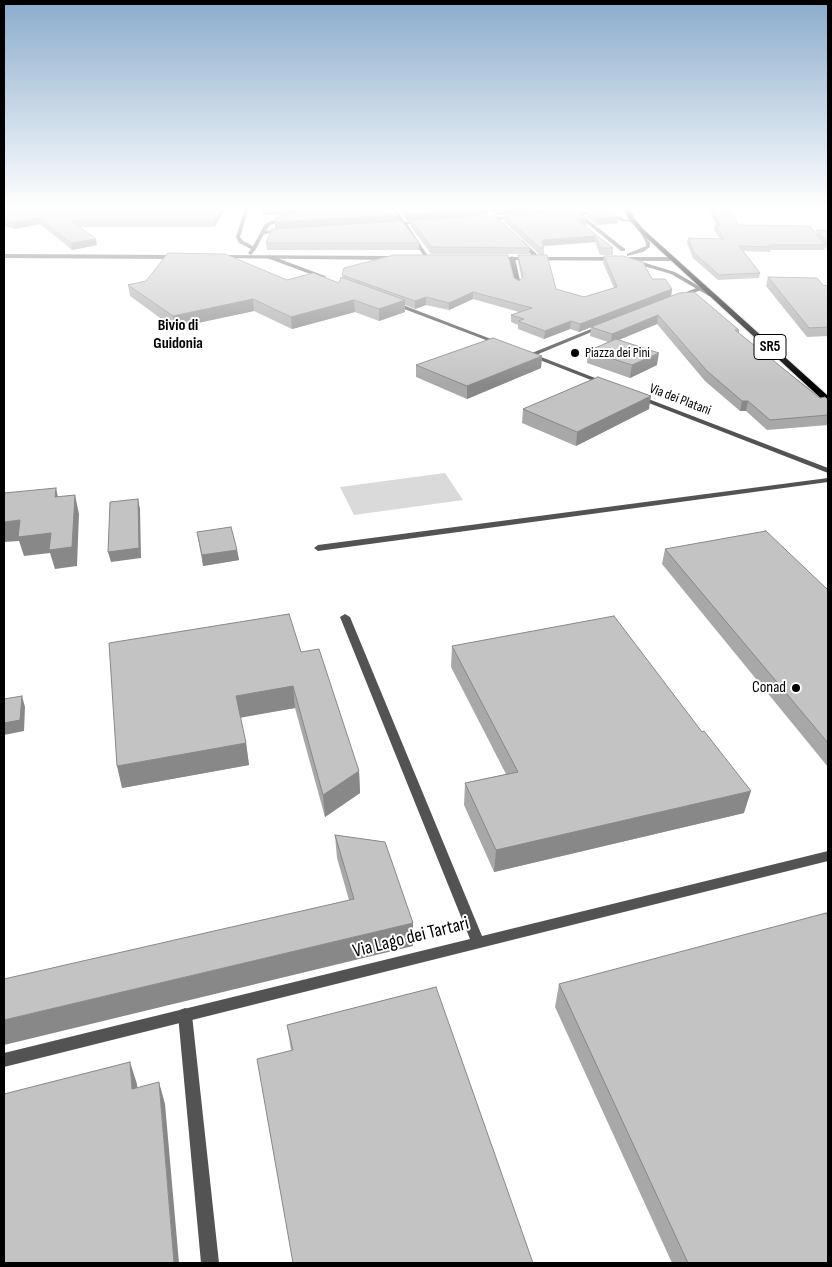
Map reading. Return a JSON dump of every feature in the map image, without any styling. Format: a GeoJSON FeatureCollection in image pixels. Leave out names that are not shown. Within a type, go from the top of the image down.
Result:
{"type":"FeatureCollection","features":[{"type":"Feature","properties":{"kind":"main road","name":"SR5"},"geometry":{"type":"LineString","coordinates":[[682,267],[828,400]]}},
{"type":"Feature","properties":{"kind":"street"},"geometry":{"type":"LineString","coordinates":[[295,267],[334,282]]}},
{"type":"Feature","properties":{"kind":"street"},"geometry":{"type":"LineString","coordinates":[[514,267],[518,285]]}},
{"type":"Feature","properties":{"kind":"street"},"geometry":{"type":"LineString","coordinates":[[658,267],[680,275],[711,294]]}},
{"type":"Feature","properties":{"kind":"street"},"geometry":{"type":"LineString","coordinates":[[672,299],[699,288]]}},
{"type":"Feature","properties":{"kind":"street"},"geometry":{"type":"LineString","coordinates":[[381,299],[511,348]]}},
{"type":"Feature","properties":{"kind":"street"},"geometry":{"type":"LineString","coordinates":[[530,355],[609,324]]}},
{"type":"Feature","properties":{"kind":"street"},"geometry":{"type":"LineString","coordinates":[[520,351],[610,386]]}},
{"type":"Feature","properties":{"kind":"street","name":"Via dei Platani"},"geometry":{"type":"LineString","coordinates":[[628,393],[828,471]]}},
{"type":"Feature","properties":{"kind":"street"},"geometry":{"type":"LineString","coordinates":[[318,548],[828,480]]}},
{"type":"Feature","properties":{"kind":"street"},"geometry":{"type":"LineString","coordinates":[[345,617],[478,942]]}},
{"type":"Feature","properties":{"kind":"street","name":"Via Lago dei Tartari"},"geometry":{"type":"LineString","coordinates":[[4,1060],[828,856]]}},
{"type":"Feature","properties":{"kind":"street"},"geometry":{"type":"LineString","coordinates":[[185,1015],[210,1263]]}},
{"type":"Feature","properties":{"kind":"shaded area"},"geometry":{"type":"Polygon","coordinates":[[[445,473],[463,500],[354,515],[340,487],[445,473]]]}},
{"type":"Feature","properties":{"kind":"building"},"geometry":{"type":"Polygon","coordinates":[[[157,267],[256,267],[287,280],[313,273],[339,283],[341,277],[405,300],[379,309],[354,300],[291,317],[253,299],[173,316],[128,285],[146,281],[157,267]]]}},
{"type":"Feature","properties":{"kind":"building"},"geometry":{"type":"Polygon","coordinates":[[[511,267],[514,278],[519,281],[523,277],[521,267],[550,267],[556,289],[584,297],[617,287],[609,267],[646,267],[652,279],[665,279],[672,289],[580,324],[571,321],[545,331],[518,321],[524,319],[511,315],[532,308],[473,292],[449,303],[426,297],[415,301],[342,275],[344,268],[511,267]]]}},
{"type":"Feature","properties":{"kind":"building"},"geometry":{"type":"Polygon","coordinates":[[[710,267],[755,267],[760,273],[719,275],[710,267]]]}},
{"type":"Feature","properties":{"kind":"building"},"geometry":{"type":"Polygon","coordinates":[[[768,277],[817,278],[823,285],[828,286],[828,327],[809,328],[768,277]]]}},
{"type":"Feature","properties":{"kind":"building"},"geometry":{"type":"Polygon","coordinates":[[[694,292],[739,330],[735,330],[820,398],[825,397],[828,400],[828,415],[770,420],[748,401],[742,401],[707,371],[658,315],[612,334],[591,327],[679,293],[694,292]]]}},
{"type":"Feature","properties":{"kind":"building"},"geometry":{"type":"Polygon","coordinates":[[[493,338],[542,356],[467,386],[416,365],[493,338]]]}},
{"type":"Feature","properties":{"kind":"building"},"geometry":{"type":"Polygon","coordinates":[[[616,339],[659,353],[632,365],[588,351],[616,339]]]}},
{"type":"Feature","properties":{"kind":"building"},"geometry":{"type":"Polygon","coordinates":[[[598,377],[651,396],[577,432],[523,409],[598,377]]]}},
{"type":"Feature","properties":{"kind":"building"},"geometry":{"type":"Polygon","coordinates":[[[56,488],[55,497],[75,495],[72,547],[49,550],[51,533],[18,537],[20,520],[4,522],[4,493],[56,488]]]}},
{"type":"Feature","properties":{"kind":"building"},"geometry":{"type":"Polygon","coordinates":[[[138,499],[139,548],[108,552],[110,502],[138,499]]]}},
{"type":"Feature","properties":{"kind":"building"},"geometry":{"type":"Polygon","coordinates":[[[231,527],[237,550],[202,555],[197,532],[231,527]]]}},
{"type":"Feature","properties":{"kind":"building","name":"Conad"},"geometry":{"type":"Polygon","coordinates":[[[766,531],[828,590],[828,743],[665,549],[766,531]]]}},
{"type":"Feature","properties":{"kind":"building"},"geometry":{"type":"Polygon","coordinates":[[[289,614],[301,652],[319,649],[359,771],[323,795],[293,686],[236,696],[246,743],[117,766],[109,643],[289,614]]]}},
{"type":"Feature","properties":{"kind":"building"},"geometry":{"type":"Polygon","coordinates":[[[614,616],[702,732],[704,731],[751,791],[496,850],[465,783],[518,772],[452,646],[614,616]]]}},
{"type":"Feature","properties":{"kind":"building"},"geometry":{"type":"Polygon","coordinates":[[[22,696],[20,720],[4,723],[4,699],[22,696]]]}},
{"type":"Feature","properties":{"kind":"building"},"geometry":{"type":"Polygon","coordinates":[[[335,835],[385,842],[413,923],[4,1020],[4,979],[354,899],[335,835]]]}},
{"type":"Feature","properties":{"kind":"building"},"geometry":{"type":"Polygon","coordinates":[[[826,913],[828,916],[828,1263],[688,1263],[559,984],[826,913]]]}},
{"type":"Feature","properties":{"kind":"building"},"geometry":{"type":"Polygon","coordinates":[[[436,987],[533,1263],[293,1263],[257,1059],[293,1050],[287,1025],[436,987]]]}},
{"type":"Feature","properties":{"kind":"building"},"geometry":{"type":"Polygon","coordinates":[[[130,1062],[132,1089],[159,1082],[174,1263],[4,1263],[4,1094],[130,1062]]]}},
{"type":"Feature","properties":{"kind":"place","name":"Piazza dei Pini"},"geometry":{"type":"Point","coordinates":[575,353]}},
{"type":"Feature","properties":{"kind":"place","name":"Conad"},"geometry":{"type":"Point","coordinates":[796,688]}},
{"type":"Feature","properties":{"kind":"district","name":"Bivio di Guidonia"},"geometry":{"type":"Point","coordinates":[178,335]}}]}
